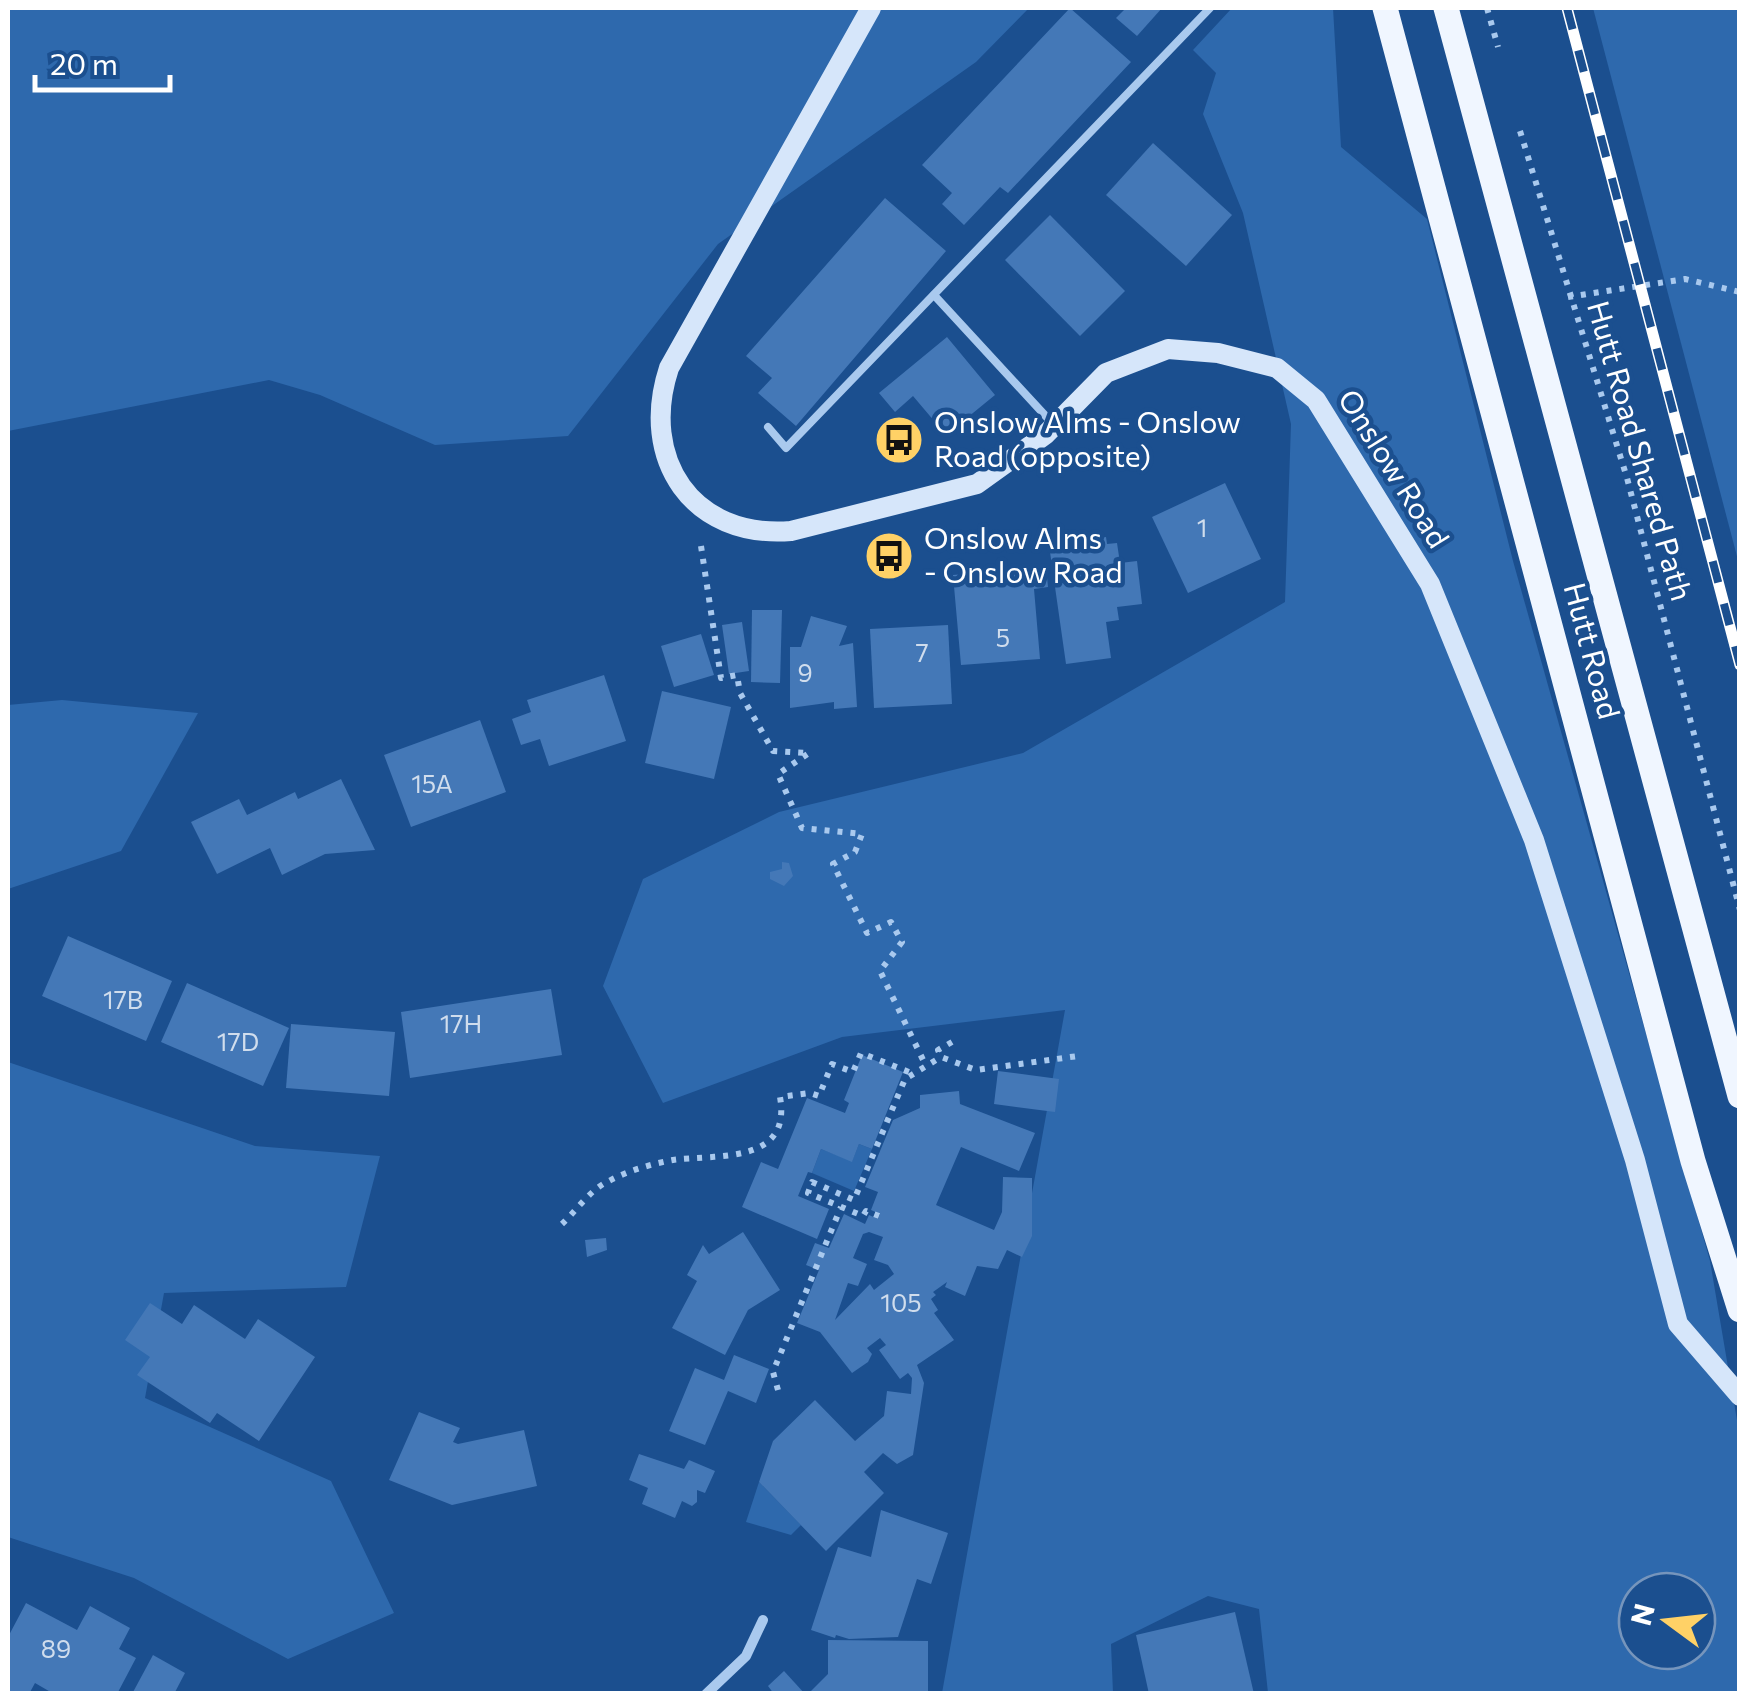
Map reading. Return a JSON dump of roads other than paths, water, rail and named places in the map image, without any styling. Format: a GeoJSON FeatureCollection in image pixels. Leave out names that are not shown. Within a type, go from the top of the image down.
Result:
{"type":"FeatureCollection","features":[{"type":"Feature","properties":{"kind":"main road","name":"Onslow Road"},"geometry":{"type":"LineString","coordinates":[[872,8],[670,368],[659,406],[659,436],[672,474],[694,500],[717,517],[744,528],[776,532],[812,528],[978,484],[1054,425],[1106,373],[1168,349],[1218,354],[1277,368],[1316,400],[1430,584],[1534,840],[1635,1160],[1678,1324],[1740,1396]]}},
{"type":"Feature","properties":{"kind":"main road","name":"Hutt Road"},"geometry":{"type":"LineString","coordinates":[[1386,8],[1688,1142],[1740,1310]]}},
{"type":"Feature","properties":{"kind":"main road","name":"Hutt Road"},"geometry":{"type":"LineString","coordinates":[[1446,8],[1740,1096]]}},
{"type":"Feature","properties":{"kind":"street"},"geometry":{"type":"LineString","coordinates":[[706,1694],[746,1656],[763,1620]]}},
{"type":"Feature","properties":{"kind":"lane"},"geometry":{"type":"LineString","coordinates":[[768,427],[786,448],[1210,8]]}},
{"type":"Feature","properties":{"kind":"lane"},"geometry":{"type":"LineString","coordinates":[[934,295],[1054,425]]}},
{"type":"Feature","properties":{"kind":"railway"},"geometry":{"type":"LineString","coordinates":[[1567,8],[1740,665]]}},
{"type":"Feature","properties":{"kind":"place","name":"Onslow Alms - Onslow Road (opposite)"},"geometry":{"type":"Point","coordinates":[899,440]}},
{"type":"Feature","properties":{"kind":"place","name":"Onslow Alms - Onslow Road"},"geometry":{"type":"Point","coordinates":[889,556]}}]}
